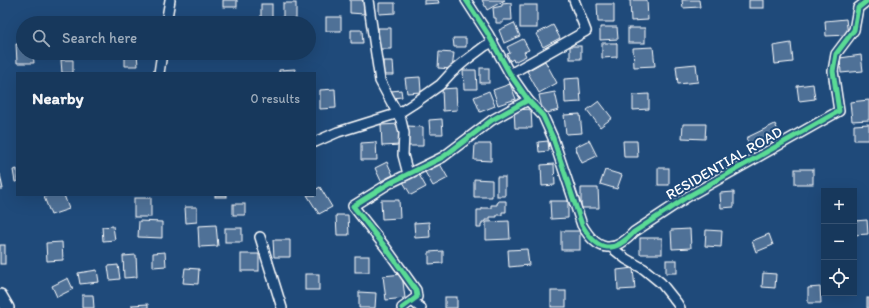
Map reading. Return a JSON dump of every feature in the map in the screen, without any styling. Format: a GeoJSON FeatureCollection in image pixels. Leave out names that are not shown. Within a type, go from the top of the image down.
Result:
{"type":"FeatureCollection","features":[{"type":"Feature","properties":{"kind":"main road"},"geometry":{"type":"LineString","coordinates":[[0,296],[7,308]]}},
{"type":"Feature","properties":{"kind":"street"},"geometry":{"type":"LineString","coordinates":[[167,16],[170,0]]}},
{"type":"Feature","properties":{"kind":"street"},"geometry":{"type":"LineString","coordinates":[[368,0],[380,81],[402,120],[404,133],[403,155],[408,174]]}},
{"type":"Feature","properties":{"kind":"street"},"geometry":{"type":"LineString","coordinates":[[466,0],[493,42],[510,74],[528,100],[543,116],[553,138],[582,225],[588,235],[594,242],[604,249],[644,269],[661,283],[680,308]]}},
{"type":"Feature","properties":{"kind":"street"},"geometry":{"type":"LineString","coordinates":[[510,74],[586,31],[574,0]]}},
{"type":"Feature","properties":{"kind":"street","name":"RESIDENTIAL ROAD"},"geometry":{"type":"LineString","coordinates":[[604,249],[619,244],[629,238],[634,232],[687,197],[839,111],[833,71],[836,54],[854,30],[858,8],[868,0]]}},
{"type":"Feature","properties":{"kind":"street"},"geometry":{"type":"LineString","coordinates":[[316,142],[338,132],[398,113],[440,85],[465,61],[493,42]]}},
{"type":"Feature","properties":{"kind":"street"},"geometry":{"type":"LineString","coordinates":[[159,72],[161,60]]}},
{"type":"Feature","properties":{"kind":"street"},"geometry":{"type":"LineString","coordinates":[[402,308],[417,297],[416,290],[353,206],[390,183],[442,157],[492,120],[528,100]]}},
{"type":"Feature","properties":{"kind":"street"},"geometry":{"type":"LineString","coordinates":[[260,237],[282,308]]}},
{"type":"Feature","properties":{"kind":"street"},"geometry":{"type":"LineString","coordinates":[[412,301],[421,308]]}},
{"type":"Feature","properties":{"kind":"building"},"geometry":{"type":"Polygon","coordinates":[[[223,0],[237,0],[237,7],[223,7],[223,0]]]}},
{"type":"Feature","properties":{"kind":"building"},"geometry":{"type":"Polygon","coordinates":[[[350,0],[364,0],[364,14],[350,13],[350,0]]]}},
{"type":"Feature","properties":{"kind":"building"},"geometry":{"type":"Polygon","coordinates":[[[424,0],[438,0],[439,3],[424,4],[424,0]]]}},
{"type":"Feature","properties":{"kind":"building"},"geometry":{"type":"Polygon","coordinates":[[[482,0],[505,0],[487,10],[482,0]]]}},
{"type":"Feature","properties":{"kind":"building"},"geometry":{"type":"Polygon","coordinates":[[[630,0],[647,0],[648,20],[631,21],[630,0]]]}},
{"type":"Feature","properties":{"kind":"building"},"geometry":{"type":"Polygon","coordinates":[[[682,0],[699,0],[700,7],[683,8],[682,0]]]}},
{"type":"Feature","properties":{"kind":"building"},"geometry":{"type":"Polygon","coordinates":[[[749,0],[764,0],[764,8],[749,8],[749,0]]]}},
{"type":"Feature","properties":{"kind":"building"},"geometry":{"type":"Polygon","coordinates":[[[283,3],[296,3],[296,16],[283,16],[283,3]]]}},
{"type":"Feature","properties":{"kind":"building"},"geometry":{"type":"Polygon","coordinates":[[[379,3],[395,3],[395,13],[379,14],[379,3]]]}},
{"type":"Feature","properties":{"kind":"building"},"geometry":{"type":"Polygon","coordinates":[[[511,3],[512,20],[503,20],[503,23],[496,23],[493,8],[502,6],[502,4],[511,3]]]}},
{"type":"Feature","properties":{"kind":"building"},"geometry":{"type":"Polygon","coordinates":[[[261,4],[272,4],[272,16],[261,16],[261,4]]]}},
{"type":"Feature","properties":{"kind":"building"},"geometry":{"type":"Polygon","coordinates":[[[597,4],[614,4],[614,22],[598,22],[597,4]]]}},
{"type":"Feature","properties":{"kind":"building"},"geometry":{"type":"Polygon","coordinates":[[[520,5],[537,5],[537,28],[520,28],[520,5]]]}},
{"type":"Feature","properties":{"kind":"building"},"geometry":{"type":"Polygon","coordinates":[[[326,17],[341,17],[341,31],[326,31],[326,17]]]}},
{"type":"Feature","properties":{"kind":"building"},"geometry":{"type":"Polygon","coordinates":[[[846,19],[848,35],[826,36],[825,21],[846,19]]]}},
{"type":"Feature","properties":{"kind":"building"},"geometry":{"type":"Polygon","coordinates":[[[514,23],[520,36],[504,43],[499,30],[514,23]]]}},
{"type":"Feature","properties":{"kind":"building"},"geometry":{"type":"Polygon","coordinates":[[[553,25],[560,38],[543,47],[536,34],[553,25]]]}},
{"type":"Feature","properties":{"kind":"building"},"geometry":{"type":"Polygon","coordinates":[[[600,27],[617,27],[618,39],[600,40],[600,27]]]}},
{"type":"Feature","properties":{"kind":"building"},"geometry":{"type":"Polygon","coordinates":[[[378,28],[391,28],[391,49],[379,49],[378,28]]]}},
{"type":"Feature","properties":{"kind":"building"},"geometry":{"type":"Polygon","coordinates":[[[628,28],[645,28],[645,43],[628,43],[628,28]]]}},
{"type":"Feature","properties":{"kind":"building"},"geometry":{"type":"Polygon","coordinates":[[[351,30],[362,30],[363,43],[351,43],[351,30]]]}},
{"type":"Feature","properties":{"kind":"building"},"geometry":{"type":"Polygon","coordinates":[[[453,38],[466,38],[466,47],[454,47],[453,38]]]}},
{"type":"Feature","properties":{"kind":"building"},"geometry":{"type":"Polygon","coordinates":[[[523,39],[529,50],[524,52],[526,56],[514,62],[513,59],[510,61],[507,54],[510,53],[507,47],[523,39]]]}},
{"type":"Feature","properties":{"kind":"building"},"geometry":{"type":"Polygon","coordinates":[[[602,43],[617,43],[617,57],[602,58],[602,43]]]}},
{"type":"Feature","properties":{"kind":"building"},"geometry":{"type":"Polygon","coordinates":[[[791,43],[793,62],[775,64],[773,46],[791,43]]]}},
{"type":"Feature","properties":{"kind":"building"},"geometry":{"type":"Polygon","coordinates":[[[570,46],[581,46],[581,59],[570,59],[570,46]]]}},
{"type":"Feature","properties":{"kind":"building"},"geometry":{"type":"Polygon","coordinates":[[[653,47],[655,66],[634,67],[633,48],[653,47]]]}},
{"type":"Feature","properties":{"kind":"building"},"geometry":{"type":"Polygon","coordinates":[[[439,52],[454,53],[452,69],[438,68],[439,52]]]}},
{"type":"Feature","properties":{"kind":"building"},"geometry":{"type":"Polygon","coordinates":[[[861,55],[863,71],[841,73],[840,58],[861,55]]]}},
{"type":"Feature","properties":{"kind":"building"},"geometry":{"type":"Polygon","coordinates":[[[17,60],[34,60],[34,63],[17,63],[17,60]]]}},
{"type":"Feature","properties":{"kind":"building"},"geometry":{"type":"Polygon","coordinates":[[[61,60],[73,60],[73,72],[62,72],[61,60]]]}},
{"type":"Feature","properties":{"kind":"building"},"geometry":{"type":"Polygon","coordinates":[[[125,60],[138,60],[138,66],[125,66],[125,60]]]}},
{"type":"Feature","properties":{"kind":"building"},"geometry":{"type":"Polygon","coordinates":[[[383,61],[393,61],[394,75],[383,75],[383,61]]]}},
{"type":"Feature","properties":{"kind":"building"},"geometry":{"type":"Polygon","coordinates":[[[545,61],[557,83],[539,93],[527,71],[545,61]]]}},
{"type":"Feature","properties":{"kind":"building"},"geometry":{"type":"Polygon","coordinates":[[[696,64],[698,82],[678,84],[676,66],[696,64]]]}},
{"type":"Feature","properties":{"kind":"building"},"geometry":{"type":"Polygon","coordinates":[[[480,68],[489,68],[489,83],[480,83],[480,68]]]}},
{"type":"Feature","properties":{"kind":"building"},"geometry":{"type":"Polygon","coordinates":[[[295,69],[295,72],[279,72],[279,70],[295,69]]]}},
{"type":"Feature","properties":{"kind":"building"},"geometry":{"type":"Polygon","coordinates":[[[463,70],[476,70],[477,89],[464,89],[463,70]]]}},
{"type":"Feature","properties":{"kind":"building"},"geometry":{"type":"Polygon","coordinates":[[[420,77],[421,92],[407,93],[405,78],[420,77]]]}},
{"type":"Feature","properties":{"kind":"building"},"geometry":{"type":"Polygon","coordinates":[[[579,78],[581,102],[565,103],[564,79],[579,78]]]}},
{"type":"Feature","properties":{"kind":"building"},"geometry":{"type":"Polygon","coordinates":[[[510,84],[516,99],[498,105],[493,90],[510,84]]]}},
{"type":"Feature","properties":{"kind":"building"},"geometry":{"type":"Polygon","coordinates":[[[813,84],[815,99],[799,101],[797,86],[813,84]]]}},
{"type":"Feature","properties":{"kind":"building"},"geometry":{"type":"Polygon","coordinates":[[[456,88],[457,110],[443,111],[442,89],[456,88]]]}},
{"type":"Feature","properties":{"kind":"building"},"geometry":{"type":"Polygon","coordinates":[[[335,89],[336,108],[320,109],[320,90],[335,89]]]}},
{"type":"Feature","properties":{"kind":"building"},"geometry":{"type":"Polygon","coordinates":[[[401,90],[402,97],[392,98],[391,91],[401,90]]]}},
{"type":"Feature","properties":{"kind":"building"},"geometry":{"type":"Polygon","coordinates":[[[489,91],[495,106],[480,112],[474,97],[489,91]]]}},
{"type":"Feature","properties":{"kind":"building"},"geometry":{"type":"Polygon","coordinates":[[[555,92],[559,110],[543,114],[539,95],[555,92]]]}},
{"type":"Feature","properties":{"kind":"building"},"geometry":{"type":"Polygon","coordinates":[[[649,94],[649,109],[633,110],[633,95],[649,94]]]}},
{"type":"Feature","properties":{"kind":"building"},"geometry":{"type":"Polygon","coordinates":[[[869,100],[869,120],[852,121],[850,102],[869,100]]]}},
{"type":"Feature","properties":{"kind":"building"},"geometry":{"type":"Polygon","coordinates":[[[599,101],[612,118],[600,127],[587,110],[599,101]]]}},
{"type":"Feature","properties":{"kind":"building"},"geometry":{"type":"Polygon","coordinates":[[[531,109],[532,128],[515,128],[514,110],[531,109]]]}},
{"type":"Feature","properties":{"kind":"building"},"geometry":{"type":"Polygon","coordinates":[[[580,114],[582,133],[566,134],[564,115],[580,114]]]}},
{"type":"Feature","properties":{"kind":"building"},"geometry":{"type":"Polygon","coordinates":[[[442,119],[443,134],[430,134],[429,120],[442,119]]]}},
{"type":"Feature","properties":{"kind":"building"},"geometry":{"type":"Polygon","coordinates":[[[399,124],[400,145],[382,146],[381,125],[399,124]]]}},
{"type":"Feature","properties":{"kind":"building"},"geometry":{"type":"Polygon","coordinates":[[[683,124],[706,124],[705,139],[682,138],[683,124]]]}},
{"type":"Feature","properties":{"kind":"building"},"geometry":{"type":"Polygon","coordinates":[[[775,124],[781,137],[751,150],[746,138],[775,124]]]}},
{"type":"Feature","properties":{"kind":"building"},"geometry":{"type":"Polygon","coordinates":[[[869,124],[869,140],[854,140],[854,125],[869,124]]]}},
{"type":"Feature","properties":{"kind":"building"},"geometry":{"type":"Polygon","coordinates":[[[408,126],[423,127],[423,146],[407,146],[408,126]]]}},
{"type":"Feature","properties":{"kind":"building"},"geometry":{"type":"Polygon","coordinates":[[[589,140],[597,156],[582,163],[575,147],[589,140]]]}},
{"type":"Feature","properties":{"kind":"building"},"geometry":{"type":"Polygon","coordinates":[[[548,141],[549,151],[539,152],[538,142],[548,141]]]}},
{"type":"Feature","properties":{"kind":"building"},"geometry":{"type":"Polygon","coordinates":[[[623,141],[637,141],[638,157],[624,157],[623,141]]]}},
{"type":"Feature","properties":{"kind":"building"},"geometry":{"type":"Polygon","coordinates":[[[376,142],[377,160],[361,160],[361,143],[376,142]]]}},
{"type":"Feature","properties":{"kind":"building"},"geometry":{"type":"Polygon","coordinates":[[[475,144],[491,144],[491,161],[474,160],[475,144]]]}},
{"type":"Feature","properties":{"kind":"building"},"geometry":{"type":"Polygon","coordinates":[[[387,162],[393,175],[381,181],[375,168],[387,162]]]}},
{"type":"Feature","properties":{"kind":"building"},"geometry":{"type":"Polygon","coordinates":[[[440,164],[448,178],[433,186],[425,172],[440,164]]]}},
{"type":"Feature","properties":{"kind":"building"},"geometry":{"type":"Polygon","coordinates":[[[554,164],[555,185],[542,186],[541,165],[554,164]]]}},
{"type":"Feature","properties":{"kind":"building"},"geometry":{"type":"Polygon","coordinates":[[[658,168],[669,168],[669,185],[658,185],[658,168]]]}},
{"type":"Feature","properties":{"kind":"building"},"geometry":{"type":"Polygon","coordinates":[[[16,169],[16,182],[15,182],[13,170],[16,169]]]}},
{"type":"Feature","properties":{"kind":"building"},"geometry":{"type":"Polygon","coordinates":[[[795,169],[813,169],[813,184],[795,184],[795,169]]]}},
{"type":"Feature","properties":{"kind":"building"},"geometry":{"type":"Polygon","coordinates":[[[605,170],[622,175],[617,189],[600,184],[605,170]]]}},
{"type":"Feature","properties":{"kind":"building"},"geometry":{"type":"Polygon","coordinates":[[[418,173],[426,187],[411,195],[403,182],[418,173]]]}},
{"type":"Feature","properties":{"kind":"building"},"geometry":{"type":"Polygon","coordinates":[[[0,174],[3,189],[0,189],[0,174]]]}},
{"type":"Feature","properties":{"kind":"building"},"geometry":{"type":"Polygon","coordinates":[[[497,177],[505,177],[505,196],[497,196],[497,177]]]}},
{"type":"Feature","properties":{"kind":"building"},"geometry":{"type":"Polygon","coordinates":[[[474,179],[492,180],[492,197],[474,197],[474,179]]]}},
{"type":"Feature","properties":{"kind":"building"},"geometry":{"type":"Polygon","coordinates":[[[320,187],[332,207],[319,214],[308,196],[316,196],[316,189],[320,187]]]}},
{"type":"Feature","properties":{"kind":"building"},"geometry":{"type":"Polygon","coordinates":[[[581,188],[598,188],[599,208],[581,208],[581,188]]]}},
{"type":"Feature","properties":{"kind":"building"},"geometry":{"type":"Polygon","coordinates":[[[734,192],[734,207],[721,208],[720,193],[734,192]]]}},
{"type":"Feature","properties":{"kind":"building"},"geometry":{"type":"Polygon","coordinates":[[[64,196],[69,209],[51,215],[44,197],[64,196]]]}},
{"type":"Feature","properties":{"kind":"building"},"geometry":{"type":"Polygon","coordinates":[[[215,196],[227,196],[227,197],[215,196]]]}},
{"type":"Feature","properties":{"kind":"building"},"geometry":{"type":"Polygon","coordinates":[[[134,198],[151,198],[151,217],[134,217],[134,198]]]}},
{"type":"Feature","properties":{"kind":"building"},"geometry":{"type":"Polygon","coordinates":[[[381,200],[399,200],[400,218],[382,219],[381,200]]]}},
{"type":"Feature","properties":{"kind":"building"},"geometry":{"type":"Polygon","coordinates":[[[498,201],[506,201],[506,212],[502,212],[502,215],[497,215],[497,217],[490,217],[490,220],[485,220],[485,222],[482,222],[481,228],[477,228],[477,210],[482,210],[482,208],[491,208],[491,205],[497,205],[498,201]]]}},
{"type":"Feature","properties":{"kind":"building"},"geometry":{"type":"Polygon","coordinates":[[[550,201],[568,201],[568,218],[551,219],[550,201]]]}},
{"type":"Feature","properties":{"kind":"building"},"geometry":{"type":"Polygon","coordinates":[[[233,204],[245,204],[245,215],[233,215],[233,204]]]}},
{"type":"Feature","properties":{"kind":"building"},"geometry":{"type":"Polygon","coordinates":[[[185,207],[197,207],[197,222],[186,223],[185,207]]]}},
{"type":"Feature","properties":{"kind":"building"},"geometry":{"type":"Polygon","coordinates":[[[336,215],[348,215],[349,235],[337,235],[336,215]]]}},
{"type":"Feature","properties":{"kind":"building"},"geometry":{"type":"Polygon","coordinates":[[[867,220],[868,234],[857,235],[857,221],[867,220]]]}},
{"type":"Feature","properties":{"kind":"building"},"geometry":{"type":"Polygon","coordinates":[[[139,221],[162,222],[162,238],[138,237],[139,221]]]}},
{"type":"Feature","properties":{"kind":"building"},"geometry":{"type":"Polygon","coordinates":[[[509,221],[510,239],[486,240],[486,222],[509,221]]]}},
{"type":"Feature","properties":{"kind":"building"},"geometry":{"type":"Polygon","coordinates":[[[429,222],[430,237],[415,238],[414,223],[429,222]]]}},
{"type":"Feature","properties":{"kind":"building"},"geometry":{"type":"Polygon","coordinates":[[[216,225],[218,246],[199,247],[198,226],[216,225]]]}},
{"type":"Feature","properties":{"kind":"building"},"geometry":{"type":"Polygon","coordinates":[[[113,226],[115,240],[103,241],[102,227],[113,226]]]}},
{"type":"Feature","properties":{"kind":"building"},"geometry":{"type":"Polygon","coordinates":[[[225,228],[242,228],[242,242],[225,242],[225,228]]]}},
{"type":"Feature","properties":{"kind":"building"},"geometry":{"type":"Polygon","coordinates":[[[690,229],[691,248],[672,249],[671,230],[690,229]]]}},
{"type":"Feature","properties":{"kind":"building"},"geometry":{"type":"Polygon","coordinates":[[[706,230],[722,231],[721,247],[705,246],[706,230]]]}},
{"type":"Feature","properties":{"kind":"building"},"geometry":{"type":"Polygon","coordinates":[[[561,231],[580,231],[580,250],[561,250],[561,231]]]}},
{"type":"Feature","properties":{"kind":"building"},"geometry":{"type":"Polygon","coordinates":[[[769,234],[773,245],[756,252],[752,241],[769,234]]]}},
{"type":"Feature","properties":{"kind":"building"},"geometry":{"type":"Polygon","coordinates":[[[640,238],[662,238],[662,254],[640,254],[640,238]]]}},
{"type":"Feature","properties":{"kind":"building"},"geometry":{"type":"Polygon","coordinates":[[[273,240],[290,240],[290,257],[274,257],[273,240]]]}},
{"type":"Feature","properties":{"kind":"building"},"geometry":{"type":"Polygon","coordinates":[[[62,242],[63,260],[47,261],[46,243],[62,242]]]}},
{"type":"Feature","properties":{"kind":"building"},"geometry":{"type":"Polygon","coordinates":[[[0,245],[5,245],[5,264],[0,264],[0,245]]]}},
{"type":"Feature","properties":{"kind":"building"},"geometry":{"type":"Polygon","coordinates":[[[527,249],[529,265],[509,267],[508,250],[527,249]]]}},
{"type":"Feature","properties":{"kind":"building"},"geometry":{"type":"Polygon","coordinates":[[[443,251],[443,263],[429,264],[429,252],[443,251]]]}},
{"type":"Feature","properties":{"kind":"building"},"geometry":{"type":"Polygon","coordinates":[[[165,252],[166,266],[153,267],[153,253],[165,252]]]}},
{"type":"Feature","properties":{"kind":"building"},"geometry":{"type":"Polygon","coordinates":[[[241,254],[259,254],[259,271],[241,271],[241,254]]]}},
{"type":"Feature","properties":{"kind":"building"},"geometry":{"type":"Polygon","coordinates":[[[136,255],[137,277],[124,278],[123,256],[136,255]]]}},
{"type":"Feature","properties":{"kind":"building"},"geometry":{"type":"Polygon","coordinates":[[[355,256],[369,256],[369,272],[355,272],[355,256]]]}},
{"type":"Feature","properties":{"kind":"building"},"geometry":{"type":"Polygon","coordinates":[[[666,260],[677,260],[677,273],[666,273],[666,260]]]}},
{"type":"Feature","properties":{"kind":"building"},"geometry":{"type":"Polygon","coordinates":[[[118,265],[120,279],[110,280],[108,266],[118,265]]]}},
{"type":"Feature","properties":{"kind":"building"},"geometry":{"type":"Polygon","coordinates":[[[185,268],[199,269],[198,284],[183,283],[185,268]]]}},
{"type":"Feature","properties":{"kind":"building"},"geometry":{"type":"Polygon","coordinates":[[[633,268],[635,289],[618,290],[617,270],[633,268]]]}},
{"type":"Feature","properties":{"kind":"building"},"geometry":{"type":"Polygon","coordinates":[[[97,270],[99,282],[80,284],[78,273],[97,270]]]}},
{"type":"Feature","properties":{"kind":"building"},"geometry":{"type":"Polygon","coordinates":[[[763,273],[776,274],[775,288],[762,287],[763,273]]]}},
{"type":"Feature","properties":{"kind":"building"},"geometry":{"type":"Polygon","coordinates":[[[305,274],[319,274],[319,290],[305,290],[305,274]]]}},
{"type":"Feature","properties":{"kind":"building"},"geometry":{"type":"Polygon","coordinates":[[[402,274],[405,298],[386,300],[383,276],[402,274]]]}},
{"type":"Feature","properties":{"kind":"building"},"geometry":{"type":"Polygon","coordinates":[[[68,278],[73,289],[57,297],[52,286],[68,278]]]}},
{"type":"Feature","properties":{"kind":"building"},"geometry":{"type":"Polygon","coordinates":[[[820,287],[821,303],[808,303],[808,288],[820,287]]]}},
{"type":"Feature","properties":{"kind":"building"},"geometry":{"type":"Polygon","coordinates":[[[551,291],[566,291],[566,307],[551,307],[551,291]]]}},
{"type":"Feature","properties":{"kind":"building"},"geometry":{"type":"Polygon","coordinates":[[[359,292],[376,293],[375,308],[359,308],[359,292]]]}},
{"type":"Feature","properties":{"kind":"building"},"geometry":{"type":"Polygon","coordinates":[[[82,295],[93,295],[94,308],[82,308],[82,295]]]}},
{"type":"Feature","properties":{"kind":"building"},"geometry":{"type":"Polygon","coordinates":[[[445,297],[457,297],[457,308],[445,308],[445,297]]]}},
{"type":"Feature","properties":{"kind":"building"},"geometry":{"type":"Polygon","coordinates":[[[867,298],[869,298],[869,308],[867,308],[867,298]]]}},
{"type":"Feature","properties":{"kind":"building"},"geometry":{"type":"Polygon","coordinates":[[[148,304],[148,308],[132,308],[132,305],[148,304]]]}},
{"type":"Feature","properties":{"kind":"cycle path"},"geometry":{"type":"LineString","coordinates":[[466,0],[488,34],[510,74],[528,100],[543,116],[553,138],[582,225],[594,240],[600,245],[606,247],[612,247],[619,244],[634,232],[687,197],[839,111],[833,71],[836,54],[854,30],[858,8],[868,0]]}},
{"type":"Feature","properties":{"kind":"cycle path"},"geometry":{"type":"LineString","coordinates":[[402,308],[417,297],[416,290],[353,206],[390,183],[443,157],[492,120],[528,100]]}}]}
